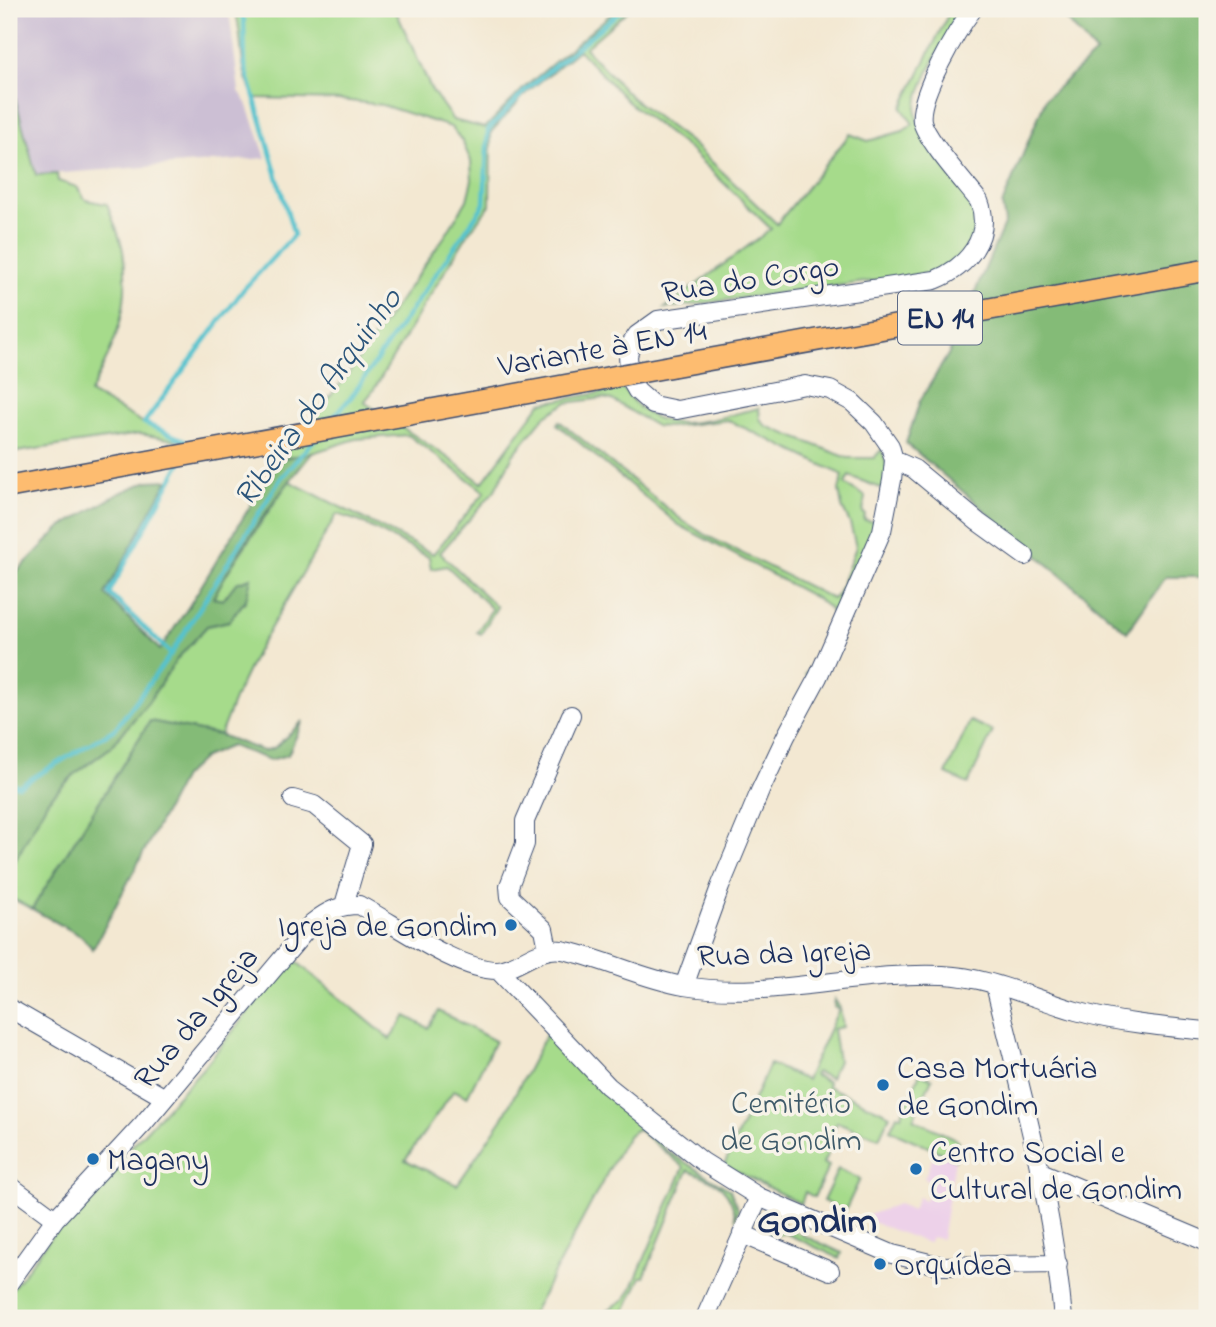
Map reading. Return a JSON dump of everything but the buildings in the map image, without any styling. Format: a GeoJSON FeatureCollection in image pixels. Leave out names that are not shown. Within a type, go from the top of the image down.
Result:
{"type":"FeatureCollection","features":[{"type":"Feature","properties":{"kind":"main road","name":"Variante à EN 14"},"geometry":{"type":"LineString","coordinates":[[9,487],[1207,270]]}},
{"type":"Feature","properties":{"kind":"street","name":"Rua do Corgo"},"geometry":{"type":"LineString","coordinates":[[894,460],[890,446],[866,414],[852,402],[830,390],[805,385],[677,410],[653,405],[638,391],[630,379],[628,356],[636,335],[658,320],[935,280],[953,273],[964,263],[980,236],[983,213],[979,201],[929,135],[923,123],[922,111],[943,58],[972,9]]}},
{"type":"Feature","properties":{"kind":"street"},"geometry":{"type":"LineString","coordinates":[[684,986],[720,887],[760,791],[818,677],[882,531],[894,460],[914,469],[978,522],[1025,556]]}},
{"type":"Feature","properties":{"kind":"street"},"geometry":{"type":"LineString","coordinates":[[498,970],[548,949],[544,929],[510,897],[509,886],[525,844],[525,821],[571,715]]}},
{"type":"Feature","properties":{"kind":"street"},"geometry":{"type":"LineString","coordinates":[[293,799],[314,805],[362,844],[344,905],[359,905],[445,954],[498,970],[608,1086],[703,1162],[759,1197],[892,1254],[942,1266],[1058,1264]]}},
{"type":"Feature","properties":{"kind":"street","name":"Rua da Igreja"},"geometry":{"type":"LineString","coordinates":[[9,1283],[55,1219],[165,1098],[312,923],[325,913],[344,905]]}},
{"type":"Feature","properties":{"kind":"street","name":"Rua da Igreja"},"geometry":{"type":"LineString","coordinates":[[548,949],[562,950],[632,973],[684,986],[736,989],[803,987],[843,981],[943,975],[995,985],[1078,1011],[1157,1026],[1205,1026]]}},
{"type":"Feature","properties":{"kind":"street"},"geometry":{"type":"LineString","coordinates":[[995,985],[1041,1172],[1058,1264],[1063,1318]]}},
{"type":"Feature","properties":{"kind":"street"},"geometry":{"type":"LineString","coordinates":[[9,1008],[165,1098]]}},
{"type":"Feature","properties":{"kind":"street"},"geometry":{"type":"LineString","coordinates":[[1041,1172],[1207,1242]]}},
{"type":"Feature","properties":{"kind":"street"},"geometry":{"type":"LineString","coordinates":[[9,1185],[55,1219]]}},
{"type":"Feature","properties":{"kind":"street"},"geometry":{"type":"LineString","coordinates":[[709,1317],[759,1197]]}},
{"type":"Feature","properties":{"kind":"street"},"geometry":{"type":"LineString","coordinates":[[742,1234],[830,1271]]}},
{"type":"Feature","properties":{"kind":"shaded area"},"geometry":{"type":"Polygon","coordinates":[[[9,9],[226,9],[230,19],[239,91],[247,103],[266,158],[36,175],[9,76],[9,9]]]}},
{"type":"Feature","properties":{"kind":"shaded area"},"geometry":{"type":"Polygon","coordinates":[[[936,1150],[955,1159],[942,1239],[931,1237],[928,1243],[861,1218],[898,1204],[912,1210],[918,1197],[925,1200],[932,1182],[924,1178],[936,1150]]]}},
{"type":"Feature","properties":{"kind":"green space"},"geometry":{"type":"Polygon","coordinates":[[[235,9],[395,9],[431,89],[453,120],[485,128],[524,88],[617,9],[630,9],[585,48],[632,98],[694,145],[777,224],[850,134],[868,141],[903,131],[913,124],[902,108],[951,9],[964,9],[928,73],[916,111],[924,133],[958,178],[976,209],[978,225],[975,240],[963,256],[943,272],[665,308],[771,229],[689,149],[628,102],[579,50],[526,93],[491,132],[490,205],[470,231],[364,402],[482,483],[541,403],[624,389],[637,406],[668,422],[703,421],[759,408],[760,419],[766,426],[848,458],[874,458],[882,449],[889,474],[883,489],[849,476],[845,484],[865,496],[864,520],[875,522],[868,548],[811,679],[805,674],[811,669],[823,647],[832,614],[829,608],[816,598],[679,525],[557,424],[559,421],[683,521],[709,537],[833,599],[838,594],[856,547],[850,523],[842,507],[839,490],[843,475],[728,420],[656,426],[612,400],[603,398],[566,403],[544,417],[513,455],[495,490],[440,553],[497,607],[481,634],[477,632],[492,609],[447,566],[431,569],[429,557],[361,522],[337,514],[256,653],[220,735],[150,721],[32,909],[9,897],[9,872],[48,800],[76,773],[111,747],[149,701],[177,659],[207,626],[229,621],[245,600],[250,578],[236,583],[223,600],[213,598],[289,481],[433,554],[485,492],[408,435],[356,439],[312,453],[279,459],[346,377],[447,233],[467,200],[472,180],[471,161],[462,141],[451,127],[382,105],[342,100],[256,98],[243,66],[235,9]]]}},
{"type":"Feature","properties":{"kind":"green space"},"geometry":{"type":"Polygon","coordinates":[[[1057,9],[1207,9],[1207,577],[1166,577],[1127,632],[906,443],[920,401],[949,353],[1005,222],[1002,205],[1046,98],[1096,53],[1057,9]]]}},
{"type":"Feature","properties":{"kind":"green space"},"geometry":{"type":"Polygon","coordinates":[[[9,76],[36,175],[57,174],[58,181],[77,187],[86,200],[107,204],[122,245],[125,272],[123,308],[114,341],[90,393],[144,423],[191,443],[140,434],[9,453],[9,76]]]}},
{"type":"Feature","properties":{"kind":"green space"},"geometry":{"type":"Polygon","coordinates":[[[312,453],[259,523],[213,598],[223,600],[236,583],[251,578],[246,600],[229,621],[207,626],[177,659],[149,701],[111,747],[76,773],[48,800],[9,872],[9,580],[60,528],[120,493],[148,481],[168,480],[105,594],[160,650],[279,459],[312,453]]]}},
{"type":"Feature","properties":{"kind":"green space"},"geometry":{"type":"Polygon","coordinates":[[[150,721],[220,735],[263,751],[274,748],[303,721],[288,755],[270,760],[231,746],[204,757],[183,777],[93,949],[81,936],[32,909],[150,721]]]}},
{"type":"Feature","properties":{"kind":"green space"},"geometry":{"type":"Polygon","coordinates":[[[970,721],[993,731],[968,784],[946,774],[970,721]]]}},
{"type":"Feature","properties":{"kind":"green space"},"geometry":{"type":"Polygon","coordinates":[[[292,958],[390,1039],[406,1016],[428,1028],[439,1011],[495,1041],[467,1097],[454,1090],[405,1160],[457,1185],[502,1119],[547,1033],[563,1044],[667,1151],[730,1190],[738,1209],[736,1220],[730,1200],[721,1187],[688,1170],[644,1277],[641,1277],[623,1315],[628,1318],[595,1318],[625,1299],[631,1290],[684,1167],[637,1129],[629,1135],[620,1149],[530,1318],[9,1318],[9,1293],[61,1224],[203,1068],[292,958]]]}},
{"type":"Feature","properties":{"kind":"green space","name":"Cemitério de Gondim"},"geometry":{"type":"Polygon","coordinates":[[[835,1000],[840,1008],[843,1027],[833,1029],[838,1061],[830,1078],[816,1072],[814,1075],[828,1082],[827,1086],[890,1115],[879,1138],[837,1122],[825,1149],[829,1151],[823,1163],[829,1166],[814,1197],[805,1192],[801,1204],[724,1165],[770,1064],[806,1080],[839,1009],[834,1007],[835,1000]]]}},
{"type":"Feature","properties":{"kind":"green space"},"geometry":{"type":"Polygon","coordinates":[[[920,1073],[932,1079],[913,1119],[958,1140],[955,1159],[890,1130],[897,1115],[901,1116],[920,1073]]]}},
{"type":"Feature","properties":{"kind":"green space"},"geometry":{"type":"Polygon","coordinates":[[[838,1169],[860,1179],[845,1211],[823,1201],[838,1169]]]}},
{"type":"Feature","properties":{"kind":"green space"},"geometry":{"type":"Polygon","coordinates":[[[770,1212],[777,1213],[786,1228],[842,1253],[839,1258],[785,1233],[766,1237],[760,1227],[763,1218],[770,1212]]]}},
{"type":"Feature","properties":{"kind":"waterway"},"geometry":{"type":"LineString","coordinates":[[188,448],[191,443],[144,423],[243,290],[294,235],[245,65],[244,20],[239,9]]}},
{"type":"Feature","properties":{"kind":"waterway","name":"Ribeira do Arquinho"},"geometry":{"type":"LineString","coordinates":[[331,420],[352,396],[484,204],[488,130],[526,90],[623,9]]}},
{"type":"Feature","properties":{"kind":"waterway","name":"Ribeira do Arquinho"},"geometry":{"type":"LineString","coordinates":[[9,783],[19,786],[115,729],[171,654],[281,478],[314,440]]}},
{"type":"Feature","properties":{"kind":"waterway"},"geometry":{"type":"LineString","coordinates":[[171,654],[109,593],[181,462]]}},
{"type":"Feature","properties":{"kind":"place","name":"Igreja de Gondim"},"geometry":{"type":"Point","coordinates":[511,925]}},
{"type":"Feature","properties":{"kind":"place","name":"Casa Mortuária de Gondim"},"geometry":{"type":"Point","coordinates":[883,1085]}},
{"type":"Feature","properties":{"kind":"place","name":"Magany"},"geometry":{"type":"Point","coordinates":[93,1159]}},
{"type":"Feature","properties":{"kind":"place","name":"Centro Social e Cultural de Gondim"},"geometry":{"type":"Point","coordinates":[916,1169]}},
{"type":"Feature","properties":{"kind":"place","name":"Orquídea"},"geometry":{"type":"Point","coordinates":[880,1264]}},
{"type":"Feature","properties":{"kind":"district","name":"Gondim"},"geometry":{"type":"Point","coordinates":[817,1219]}}]}
